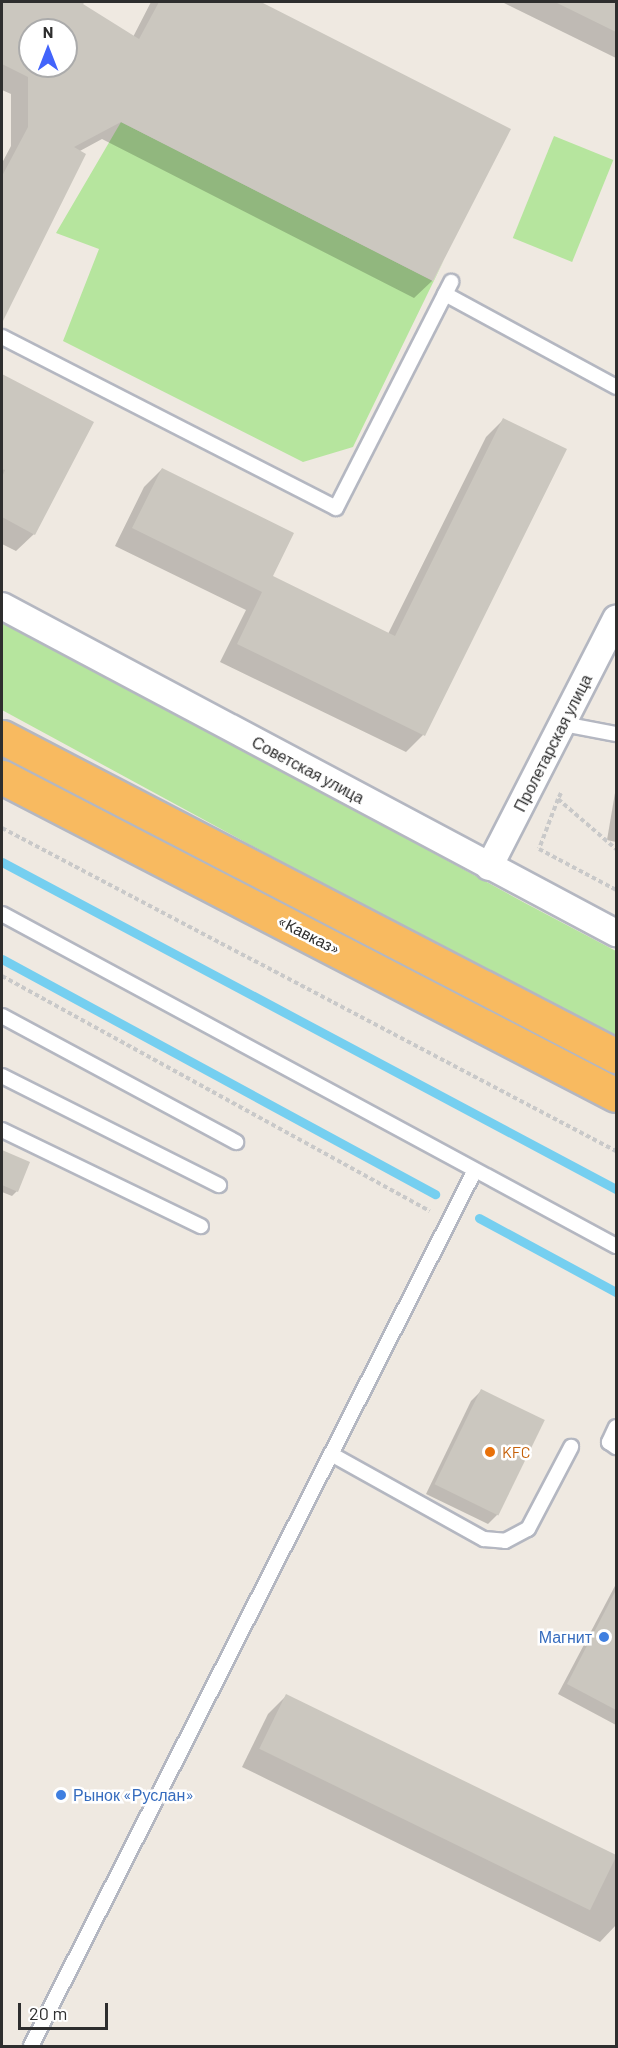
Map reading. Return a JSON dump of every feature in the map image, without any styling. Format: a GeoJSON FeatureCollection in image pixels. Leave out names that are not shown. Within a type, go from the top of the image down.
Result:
{"type":"FeatureCollection","features":[{"type":"Feature","properties":{"kind":"highway"},"geometry":{"type":"LineString","coordinates":[[2,737],[616,1056]]}},
{"type":"Feature","properties":{"kind":"highway","name":"«Кавказ»"},"geometry":{"type":"LineString","coordinates":[[2,777],[616,1095]]}},
{"type":"Feature","properties":{"kind":"street","name":"Советская улица"},"geometry":{"type":"LineString","coordinates":[[2,606],[616,933]]}},
{"type":"Feature","properties":{"kind":"street","name":"Пролетарская улица"},"geometry":{"type":"LineString","coordinates":[[489,867],[616,619]]}},
{"type":"Feature","properties":{"kind":"lane"},"geometry":{"type":"LineString","coordinates":[[2,337],[336,508],[448,288],[616,387]]}},
{"type":"Feature","properties":{"kind":"lane"},"geometry":{"type":"LineString","coordinates":[[563,724],[616,734]]}},
{"type":"Feature","properties":{"kind":"lane"},"geometry":{"type":"LineString","coordinates":[[2,914],[616,1246]]}},
{"type":"Feature","properties":{"kind":"lane"},"geometry":{"type":"LineString","coordinates":[[2,1016],[236,1142]]}},
{"type":"Feature","properties":{"kind":"lane"},"geometry":{"type":"LineString","coordinates":[[2,1076],[219,1185]]}},
{"type":"Feature","properties":{"kind":"lane"},"geometry":{"type":"LineString","coordinates":[[2,1130],[201,1227]]}},
{"type":"Feature","properties":{"kind":"lane"},"geometry":{"type":"LineString","coordinates":[[32,2046],[475,1170]]}},
{"type":"Feature","properties":{"kind":"lane"},"geometry":{"type":"LineString","coordinates":[[616,1427],[609,1442],[616,1447]]}},
{"type":"Feature","properties":{"kind":"lane"},"geometry":{"type":"LineString","coordinates":[[331,1454],[484,1539],[505,1541],[528,1529],[571,1447]]}},
{"type":"Feature","properties":{"kind":"path"},"geometry":{"type":"LineString","coordinates":[[563,789],[539,849],[616,890]]}},
{"type":"Feature","properties":{"kind":"path"},"geometry":{"type":"LineString","coordinates":[[558,799],[616,849]]}},
{"type":"Feature","properties":{"kind":"path"},"geometry":{"type":"LineString","coordinates":[[2,828],[616,1151]]}},
{"type":"Feature","properties":{"kind":"path"},"geometry":{"type":"LineString","coordinates":[[2,976],[449,1221]]}},
{"type":"Feature","properties":{"kind":"green space"},"geometry":{"type":"Polygon","coordinates":[[[121,122],[433,281],[444,260],[353,447],[303,462],[63,341],[99,249],[56,233],[121,122]]]}},
{"type":"Feature","properties":{"kind":"green space"},"geometry":{"type":"Polygon","coordinates":[[[554,136],[613,160],[572,262],[513,238],[554,136]]]}},
{"type":"Feature","properties":{"kind":"green space"},"geometry":{"type":"Polygon","coordinates":[[[2,617],[616,951],[616,1037],[466,962],[2,710],[2,617]]]}},
{"type":"Feature","properties":{"kind":"building"},"geometry":{"type":"Polygon","coordinates":[[[2,2],[84,2],[83,4],[139,39],[159,2],[261,2],[511,129],[433,281],[121,122],[74,147],[86,154],[2,323],[2,176],[28,127],[28,78],[78,78],[78,18],[18,18],[18,72],[2,64],[2,2]]]}},
{"type":"Feature","properties":{"kind":"building"},"geometry":{"type":"Polygon","coordinates":[[[555,2],[616,2],[616,32],[555,2]]]}},
{"type":"Feature","properties":{"kind":"building"},"geometry":{"type":"Polygon","coordinates":[[[2,374],[94,422],[35,535],[2,517],[2,477],[5,470],[2,469],[2,374]]]}},
{"type":"Feature","properties":{"kind":"building"},"geometry":{"type":"Polygon","coordinates":[[[503,418],[567,449],[425,736],[237,644],[262,592],[132,528],[162,468],[294,533],[273,576],[395,636],[503,418]]]}},
{"type":"Feature","properties":{"kind":"building"},"geometry":{"type":"Polygon","coordinates":[[[2,1150],[30,1162],[18,1192],[2,1185],[2,1150]]]}},
{"type":"Feature","properties":{"kind":"building","name":"KFC"},"geometry":{"type":"Polygon","coordinates":[[[481,1389],[545,1420],[498,1515],[435,1484],[481,1389]]]}},
{"type":"Feature","properties":{"kind":"building","name":"Магнит"},"geometry":{"type":"Polygon","coordinates":[[[616,1590],[616,1710],[567,1684],[616,1590]]]}},
{"type":"Feature","properties":{"kind":"building"},"geometry":{"type":"Polygon","coordinates":[[[286,1694],[616,1855],[590,1910],[259,1749],[286,1694]]]}},
{"type":"Feature","properties":{"kind":"waterway"},"geometry":{"type":"LineString","coordinates":[[2,862],[616,1189]]}},
{"type":"Feature","properties":{"kind":"waterway"},"geometry":{"type":"LineString","coordinates":[[2,959],[435,1194]]}},
{"type":"Feature","properties":{"kind":"waterway"},"geometry":{"type":"LineString","coordinates":[[479,1218],[616,1292]]}},
{"type":"Feature","properties":{"kind":"place","name":"KFC"},"geometry":{"type":"Point","coordinates":[490,1452]}},
{"type":"Feature","properties":{"kind":"place","name":"Магнит"},"geometry":{"type":"Point","coordinates":[604,1637]}},
{"type":"Feature","properties":{"kind":"place","name":"Рынок «Руслан»"},"geometry":{"type":"Point","coordinates":[61,1795]}}]}
